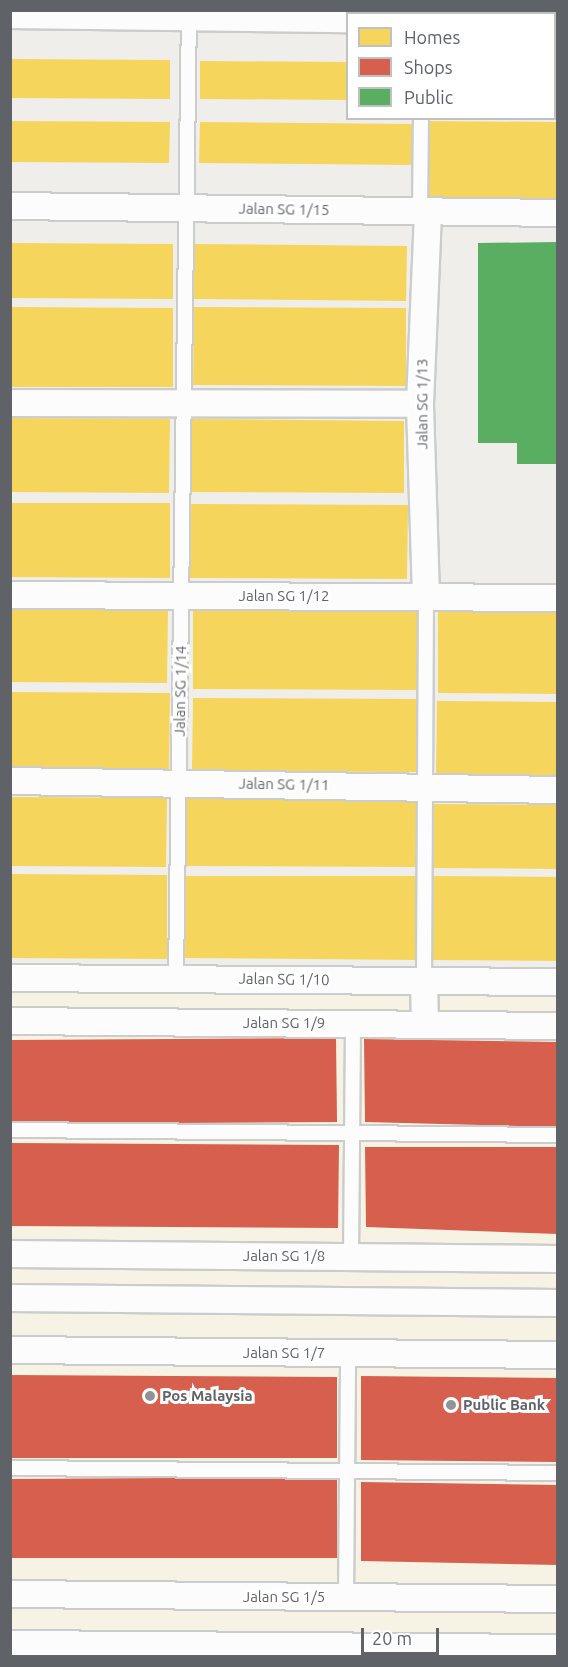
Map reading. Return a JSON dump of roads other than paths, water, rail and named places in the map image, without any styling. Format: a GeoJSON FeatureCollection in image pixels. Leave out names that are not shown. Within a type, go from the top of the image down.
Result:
{"type":"FeatureCollection","features":[{"type":"Feature","properties":{"kind":"street"},"geometry":{"type":"LineString","coordinates":[[10,15],[189,14],[346,19]]}},
{"type":"Feature","properties":{"kind":"street","name":"Jalan SG 1/15"},"geometry":{"type":"LineString","coordinates":[[10,206],[558,213]]}},
{"type":"Feature","properties":{"kind":"street","name":"Jalan SG 1/13"},"geometry":{"type":"LineString","coordinates":[[424,211],[420,404],[426,597]]}},
{"type":"Feature","properties":{"kind":"street"},"geometry":{"type":"LineString","coordinates":[[10,403],[420,404]]}},
{"type":"Feature","properties":{"kind":"street","name":"Jalan SG 1/12"},"geometry":{"type":"LineString","coordinates":[[10,595],[558,598]]}},
{"type":"Feature","properties":{"kind":"street","name":"Jalan SG 1/11"},"geometry":{"type":"LineString","coordinates":[[10,781],[426,786],[558,790]]}},
{"type":"Feature","properties":{"kind":"street","name":"Jalan SG 1/10"},"geometry":{"type":"LineString","coordinates":[[10,978],[558,982]]}},
{"type":"Feature","properties":{"kind":"street"},"geometry":{"type":"LineString","coordinates":[[424,980],[425,1024]]}},
{"type":"Feature","properties":{"kind":"street","name":"Jalan SG 1/9"},"geometry":{"type":"LineString","coordinates":[[10,1021],[558,1026]]}},
{"type":"Feature","properties":{"kind":"street","name":"Jalan SG 1/8"},"geometry":{"type":"LineString","coordinates":[[10,1254],[558,1259]]}},
{"type":"Feature","properties":{"kind":"street"},"geometry":{"type":"LineString","coordinates":[[10,1298],[558,1303]]}},
{"type":"Feature","properties":{"kind":"street","name":"Jalan SG 1/7"},"geometry":{"type":"LineString","coordinates":[[10,1350],[558,1355]]}},
{"type":"Feature","properties":{"kind":"street","name":"Jalan SG 1/5"},"geometry":{"type":"LineString","coordinates":[[10,1594],[558,1599]]}},
{"type":"Feature","properties":{"kind":"street"},"geometry":{"type":"LineString","coordinates":[[10,1644],[558,1648]]}},
{"type":"Feature","properties":{"kind":"lane","name":"Jalan SG 1/14"},"geometry":{"type":"LineString","coordinates":[[176,978],[189,14]]}},
{"type":"Feature","properties":{"kind":"lane","name":"Jalan SG 1/13"},"geometry":{"type":"LineString","coordinates":[[421,120],[424,211]]}},
{"type":"Feature","properties":{"kind":"lane"},"geometry":{"type":"LineString","coordinates":[[424,980],[426,597]]}},
{"type":"Feature","properties":{"kind":"lane"},"geometry":{"type":"LineString","coordinates":[[351,1257],[353,1024]]}},
{"type":"Feature","properties":{"kind":"lane"},"geometry":{"type":"LineString","coordinates":[[10,1130],[558,1135]]}},
{"type":"Feature","properties":{"kind":"lane"},"geometry":{"type":"LineString","coordinates":[[346,1597],[348,1353]]}},
{"type":"Feature","properties":{"kind":"lane"},"geometry":{"type":"LineString","coordinates":[[10,1468],[558,1473]]}},
{"type":"Feature","properties":{"kind":"place","name":"Pos Malaysia"},"geometry":{"type":"Point","coordinates":[150,1396]}},
{"type":"Feature","properties":{"kind":"place","name":"Public Bank"},"geometry":{"type":"Point","coordinates":[451,1405]}}]}
